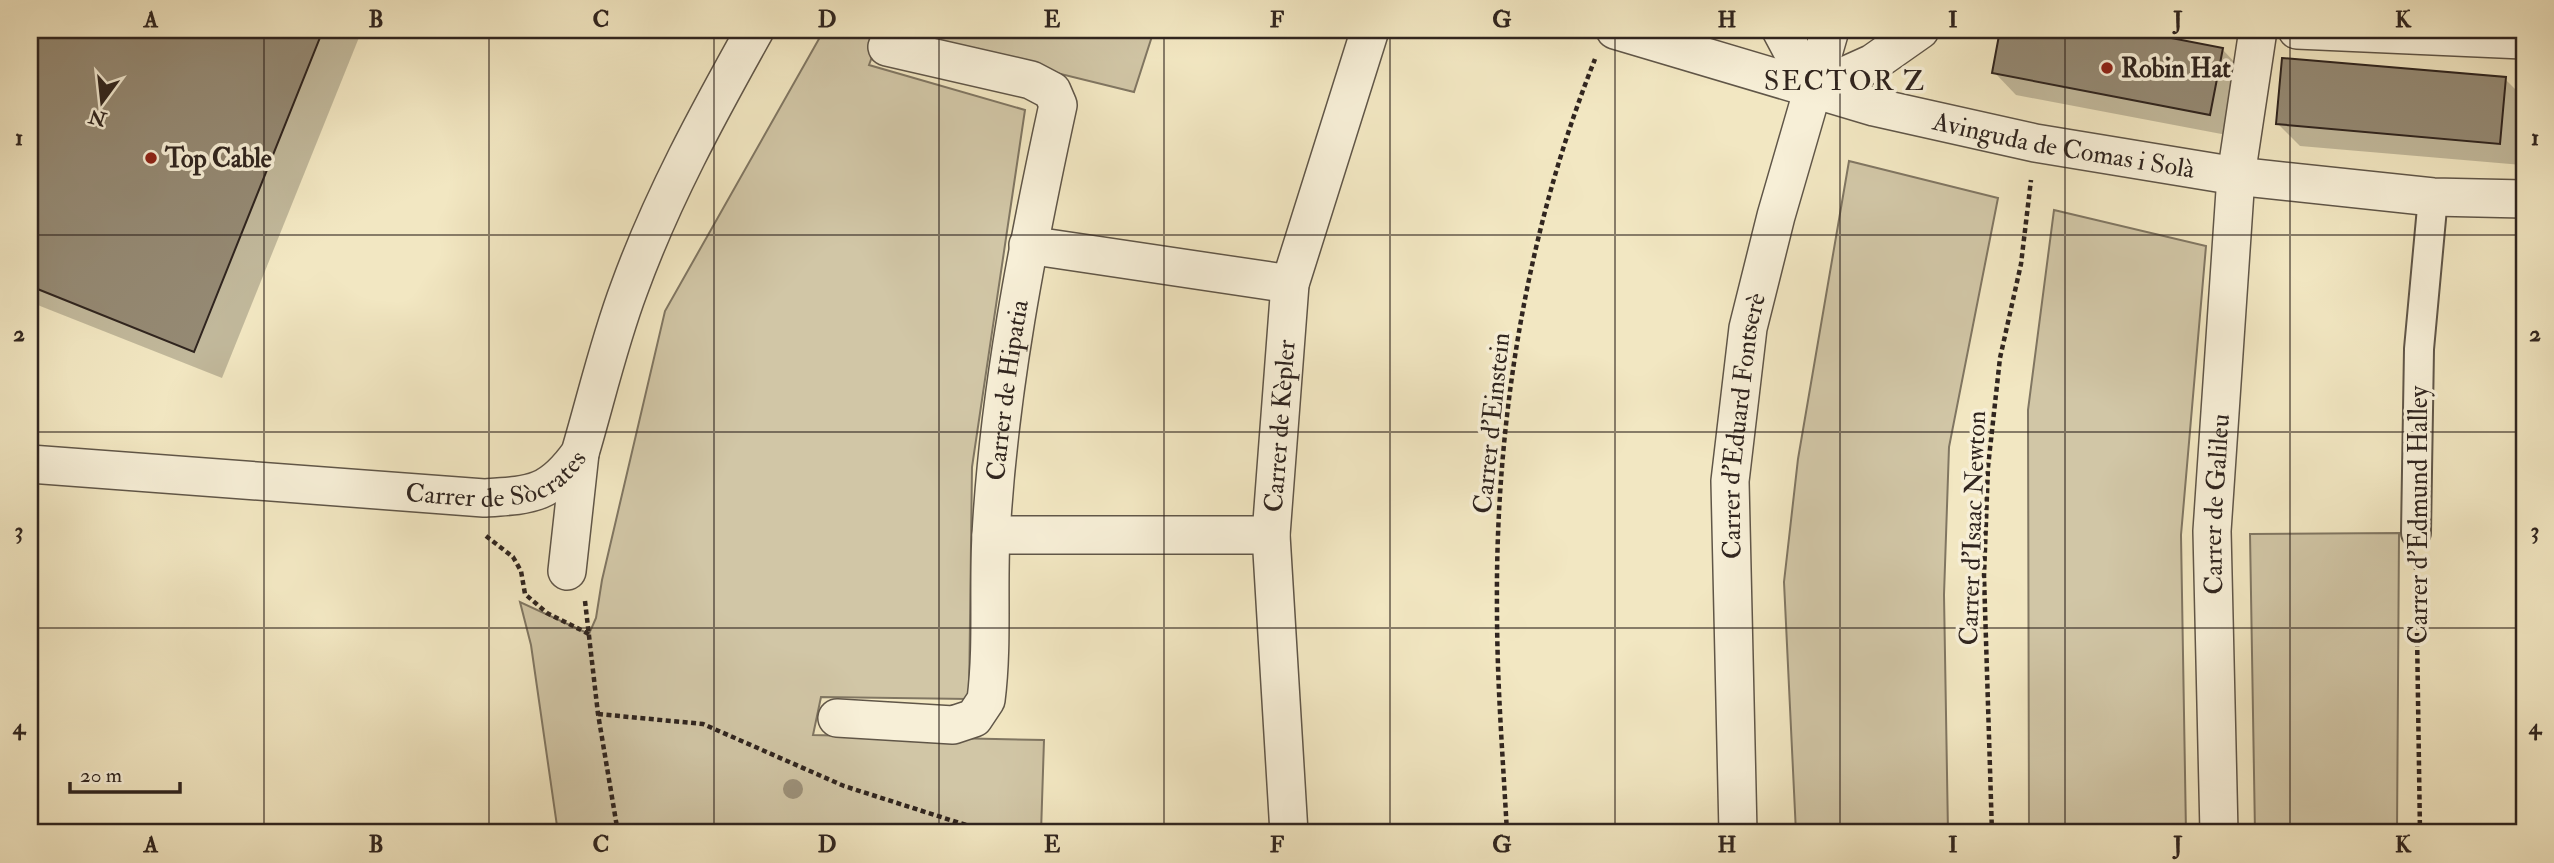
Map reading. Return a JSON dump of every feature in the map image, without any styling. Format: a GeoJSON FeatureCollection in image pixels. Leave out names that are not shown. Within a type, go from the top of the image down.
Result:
{"type":"FeatureCollection","features":[{"type":"Feature","properties":{"kind":"street","name":"Carrer de Sòcrates"},"geometry":{"type":"LineString","coordinates":[[30,464],[484,498],[544,490],[566,472],[580,453],[628,291],[644,249],[704,121],[755,30]]}},
{"type":"Feature","properties":{"kind":"street","name":"Carrer de Kèpler"},"geometry":{"type":"LineString","coordinates":[[1289,833],[1272,536],[1290,284],[1370,30]]}},
{"type":"Feature","properties":{"kind":"street"},"geometry":{"type":"LineString","coordinates":[[1781,30],[1813,90],[1873,63],[1920,30]]}},
{"type":"Feature","properties":{"kind":"street","name":"Carrer d'Eduard Fontserè"},"geometry":{"type":"LineString","coordinates":[[1738,833],[1730,481],[1748,328],[1776,216],[1830,30]]}},
{"type":"Feature","properties":{"kind":"street","name":"Carrer de Galileu"},"geometry":{"type":"LineString","coordinates":[[2219,833],[2212,531],[2236,176],[2258,30]]}},
{"type":"Feature","properties":{"kind":"street"},"geometry":{"type":"LineString","coordinates":[[2297,30],[2524,37]]}},
{"type":"Feature","properties":{"kind":"street","name":"Avinguda de Comas i Solà"},"geometry":{"type":"LineString","coordinates":[[1607,41],[1874,107],[2035,143],[2236,176],[2433,197],[2524,199]]}},
{"type":"Feature","properties":{"kind":"street","name":"Carrer de Hipatia"},"geometry":{"type":"LineString","coordinates":[[837,718],[953,725],[974,718],[986,700],[989,677],[991,535],[1005,396],[1028,245],[1058,106],[1052,91],[1031,80],[887,47]]}},
{"type":"Feature","properties":{"kind":"street","name":"Carrer d'Edmund Halley"},"geometry":{"type":"LineString","coordinates":[[2416,533],[2419,349],[2433,197]]}},
{"type":"Feature","properties":{"kind":"street"},"geometry":{"type":"LineString","coordinates":[[1028,245],[1290,284]]}},
{"type":"Feature","properties":{"kind":"street"},"geometry":{"type":"LineString","coordinates":[[567,570],[580,453]]}},
{"type":"Feature","properties":{"kind":"street"},"geometry":{"type":"LineString","coordinates":[[991,535],[1272,536]]}},
{"type":"Feature","properties":{"kind":"path","name":"Carrer d'Einstein"},"geometry":{"type":"LineString","coordinates":[[1507,833],[1497,610],[1500,504],[1510,397],[1526,292],[1546,212],[1576,108],[1607,41]]}},
{"type":"Feature","properties":{"kind":"path","name":"Carrer d'Isaac Newton"},"geometry":{"type":"LineString","coordinates":[[1992,833],[1984,576],[1987,467],[2000,358],[2021,264],[2035,143]]}},
{"type":"Feature","properties":{"kind":"path","name":"Carrer d'Edmund Halley"},"geometry":{"type":"LineString","coordinates":[[2416,533],[2420,833]]}},
{"type":"Feature","properties":{"kind":"path"},"geometry":{"type":"LineString","coordinates":[[480,534],[490,538],[513,557],[521,572],[525,594],[570,627],[589,634],[598,714],[618,833]]}},
{"type":"Feature","properties":{"kind":"path"},"geometry":{"type":"LineString","coordinates":[[598,714],[702,724],[844,786],[991,833]]}},
{"type":"Feature","properties":{"kind":"shaded area"},"geometry":{"type":"Polygon","coordinates":[[[824,30],[882,30],[869,65],[1025,110],[972,467],[969,699],[821,697],[813,735],[1044,740],[1041,833],[558,833],[531,645],[520,602],[589,634],[596,618],[602,580],[665,311],[824,30]]]}},
{"type":"Feature","properties":{"kind":"shaded area"},"geometry":{"type":"Polygon","coordinates":[[[882,30],[1154,30],[1134,92],[882,30]]]}},
{"type":"Feature","properties":{"kind":"shaded area"},"geometry":{"type":"Polygon","coordinates":[[[1849,161],[1998,198],[1949,447],[1944,595],[1948,833],[1796,833],[1784,582],[1798,459],[1849,161]]]}},
{"type":"Feature","properties":{"kind":"shaded area"},"geometry":{"type":"Polygon","coordinates":[[[2054,210],[2206,246],[2181,535],[2186,833],[2029,833],[2028,410],[2054,210]]]}},
{"type":"Feature","properties":{"kind":"shaded area"},"geometry":{"type":"Polygon","coordinates":[[[2399,533],[2397,833],[2255,833],[2250,534],[2399,533]]]}},
{"type":"Feature","properties":{"kind":"building","name":"Top Cable"},"geometry":{"type":"Polygon","coordinates":[[[30,30],[323,30],[194,352],[30,286],[30,30]]]}},
{"type":"Feature","properties":{"kind":"building"},"geometry":{"type":"Polygon","coordinates":[[[2000,30],[2130,30],[2223,48],[2210,115],[1992,73],[2000,30]]]}},
{"type":"Feature","properties":{"kind":"building"},"geometry":{"type":"Polygon","coordinates":[[[2282,58],[2506,77],[2500,144],[2276,124],[2282,58]]]}},
{"type":"Feature","properties":{"kind":"place","name":"Robin Hat"},"geometry":{"type":"Point","coordinates":[2107,68]}},
{"type":"Feature","properties":{"kind":"place","name":"Top Cable"},"geometry":{"type":"Point","coordinates":[151,158]}},
{"type":"Feature","properties":{"kind":"district","name":"SECTOR Z"},"geometry":{"type":"Point","coordinates":[1845,80]}}]}
